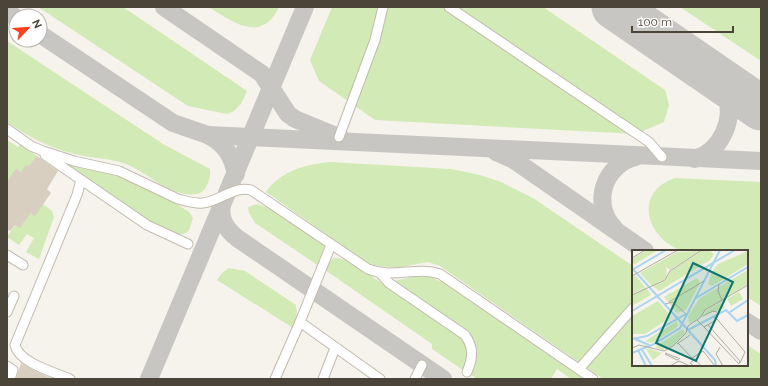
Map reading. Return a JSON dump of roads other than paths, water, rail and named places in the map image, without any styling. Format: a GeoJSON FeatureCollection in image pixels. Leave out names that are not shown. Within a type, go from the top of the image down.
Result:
{"type":"FeatureCollection","features":[{"type":"Feature","properties":{"kind":"lane"},"geometry":{"type":"LineString","coordinates":[[339,137],[374,40],[383,7]]}},
{"type":"Feature","properties":{"kind":"lane"},"geometry":{"type":"LineString","coordinates":[[449,7],[649,142],[662,157]]}},
{"type":"Feature","properties":{"kind":"lane"},"geometry":{"type":"LineString","coordinates":[[7,129],[147,225],[188,244]]}},
{"type":"Feature","properties":{"kind":"lane"},"geometry":{"type":"LineString","coordinates":[[31,146],[74,161],[119,170],[188,202],[202,203],[241,189],[251,190],[368,269],[381,274],[426,271],[440,274],[593,379]]}},
{"type":"Feature","properties":{"kind":"lane"},"geometry":{"type":"LineString","coordinates":[[70,379],[24,359],[17,352],[15,345],[78,195],[81,180]]}},
{"type":"Feature","properties":{"kind":"lane"},"geometry":{"type":"LineString","coordinates":[[275,379],[331,245]]}},
{"type":"Feature","properties":{"kind":"lane"},"geometry":{"type":"LineString","coordinates":[[7,255],[23,264]]}},
{"type":"Feature","properties":{"kind":"lane"},"geometry":{"type":"LineString","coordinates":[[381,274],[389,283],[464,335],[472,348],[472,361],[467,372]]}},
{"type":"Feature","properties":{"kind":"lane"},"geometry":{"type":"LineString","coordinates":[[7,312],[14,296]]}},
{"type":"Feature","properties":{"kind":"lane"},"geometry":{"type":"LineString","coordinates":[[579,369],[632,309]]}},
{"type":"Feature","properties":{"kind":"lane"},"geometry":{"type":"LineString","coordinates":[[300,322],[380,379]]}},
{"type":"Feature","properties":{"kind":"lane"},"geometry":{"type":"LineString","coordinates":[[323,379],[335,348]]}},
{"type":"Feature","properties":{"kind":"lane"},"geometry":{"type":"LineString","coordinates":[[416,379],[422,365]]}},
{"type":"Feature","properties":{"kind":"lane"},"geometry":{"type":"LineString","coordinates":[[7,366],[13,370],[10,379]]}}]}
